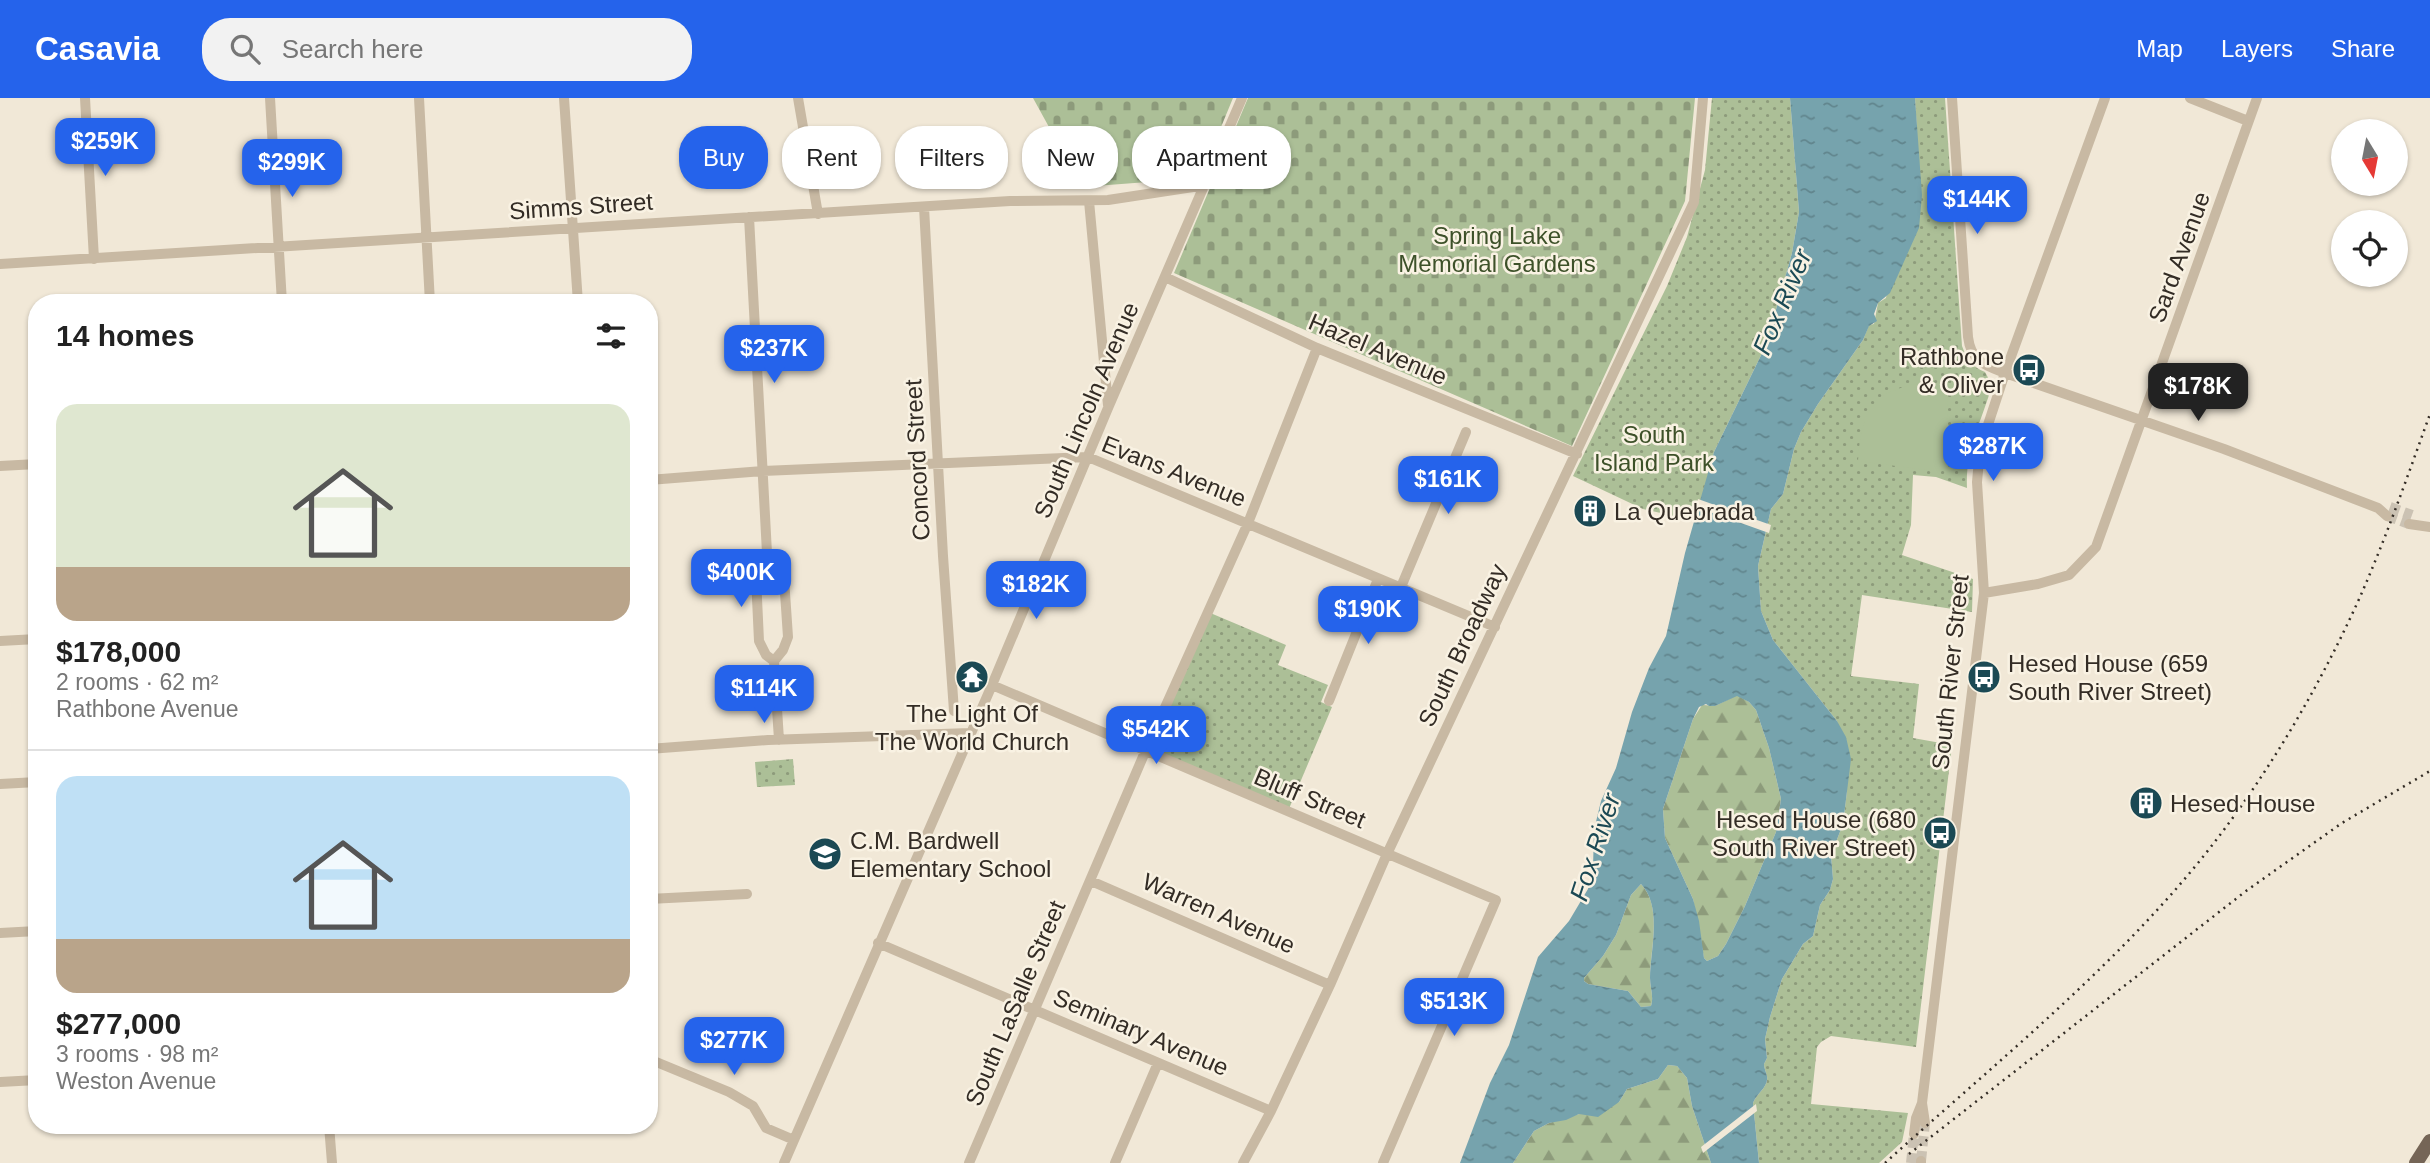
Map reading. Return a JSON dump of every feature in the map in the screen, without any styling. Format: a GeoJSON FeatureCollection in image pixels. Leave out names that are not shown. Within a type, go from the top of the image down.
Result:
{"type":"FeatureCollection","features":[{"type":"Feature","properties":{"kind":"main road"},"geometry":{"type":"LineString","coordinates":[[2416,1163],[2430,1141]]}},
{"type":"Feature","properties":{"kind":"street"},"geometry":{"type":"LineString","coordinates":[[85,98],[94,259]]}},
{"type":"Feature","properties":{"kind":"street"},"geometry":{"type":"LineString","coordinates":[[270,98],[282,294]]}},
{"type":"Feature","properties":{"kind":"street"},"geometry":{"type":"LineString","coordinates":[[419,98],[430,294]]}},
{"type":"Feature","properties":{"kind":"street"},"geometry":{"type":"LineString","coordinates":[[564,98],[578,294]]}},
{"type":"Feature","properties":{"kind":"street"},"geometry":{"type":"LineString","coordinates":[[798,98],[818,214]]}},
{"type":"Feature","properties":{"kind":"street","name":"South Lincoln Avenue"},"geometry":{"type":"LineString","coordinates":[[1230,126],[1242,98]]}},
{"type":"Feature","properties":{"kind":"street","name":"South Broadway"},"geometry":{"type":"LineString","coordinates":[[1243,1163],[1271,1111],[1330,985],[1387,853],[1694,202],[1703,98]]}},
{"type":"Feature","properties":{"kind":"street"},"geometry":{"type":"LineString","coordinates":[[1952,98],[1970,351],[1982,363],[2385,510]]}},
{"type":"Feature","properties":{"kind":"street","name":"South River Street"},"geometry":{"type":"LineString","coordinates":[[1925,1123],[1922,1104],[1984,593],[1977,482],[1980,449],[2105,98]]}},
{"type":"Feature","properties":{"kind":"street"},"geometry":{"type":"LineString","coordinates":[[2190,98],[2248,121]]}},
{"type":"Feature","properties":{"kind":"street","name":"Sard Avenue"},"geometry":{"type":"LineString","coordinates":[[1984,593],[2038,584],[2069,575],[2096,547],[2257,98]]}},
{"type":"Feature","properties":{"kind":"street","name":"Simms Street"},"geometry":{"type":"LineString","coordinates":[[0,264],[1010,201],[1108,200],[1180,189]]}},
{"type":"Feature","properties":{"kind":"street","name":"South Lincoln Avenue"},"geometry":{"type":"LineString","coordinates":[[784,1163],[1204,189]]}},
{"type":"Feature","properties":{"kind":"street"},"geometry":{"type":"LineString","coordinates":[[1089,201],[1108,408]]}},
{"type":"Feature","properties":{"kind":"street","name":"Concord Street"},"geometry":{"type":"LineString","coordinates":[[924,207],[954,711]]}},
{"type":"Feature","properties":{"kind":"street"},"geometry":{"type":"LineString","coordinates":[[749,217],[767,553],[778,564],[784,578],[788,637],[783,650],[774,661],[779,740]]}},
{"type":"Feature","properties":{"kind":"street","name":"Hazel Avenue"},"geometry":{"type":"LineString","coordinates":[[1165,276],[1315,352],[1577,454]]}},
{"type":"Feature","properties":{"kind":"street","name":"South LaSalle Street"},"geometry":{"type":"LineString","coordinates":[[970,1163],[1145,752],[1248,523],[1315,352]]}},
{"type":"Feature","properties":{"kind":"street"},"geometry":{"type":"LineString","coordinates":[[1401,587],[1466,432]]}},
{"type":"Feature","properties":{"kind":"street","name":"Evans Avenue"},"geometry":{"type":"LineString","coordinates":[[658,479],[763,471],[1088,457],[1494,627]]}},
{"type":"Feature","properties":{"kind":"street"},"geometry":{"type":"LineString","coordinates":[[0,466],[28,464]]}},
{"type":"Feature","properties":{"kind":"street"},"geometry":{"type":"LineString","coordinates":[[2411,520],[2426,526]]}},
{"type":"Feature","properties":{"kind":"street"},"geometry":{"type":"LineString","coordinates":[[767,553],[758,563],[755,577],[759,641],[766,655],[774,661]]}},
{"type":"Feature","properties":{"kind":"street"},"geometry":{"type":"LineString","coordinates":[[1329,701],[1378,579]]}},
{"type":"Feature","properties":{"kind":"street"},"geometry":{"type":"LineString","coordinates":[[0,641],[28,639]]}},
{"type":"Feature","properties":{"kind":"street","name":"Bluff Street"},"geometry":{"type":"LineString","coordinates":[[992,685],[1496,900],[1383,1163]]}},
{"type":"Feature","properties":{"kind":"street"},"geometry":{"type":"LineString","coordinates":[[658,748],[779,740],[970,733]]}},
{"type":"Feature","properties":{"kind":"street"},"geometry":{"type":"LineString","coordinates":[[0,784],[28,782]]}},
{"type":"Feature","properties":{"kind":"street","name":"Warren Avenue"},"geometry":{"type":"LineString","coordinates":[[1091,881],[1330,985]]}},
{"type":"Feature","properties":{"kind":"street"},"geometry":{"type":"LineString","coordinates":[[658,899],[747,894]]}},
{"type":"Feature","properties":{"kind":"street"},"geometry":{"type":"LineString","coordinates":[[0,933],[28,931]]}},
{"type":"Feature","properties":{"kind":"street","name":"Seminary Avenue"},"geometry":{"type":"LineString","coordinates":[[878,943],[1271,1111]]}},
{"type":"Feature","properties":{"kind":"street"},"geometry":{"type":"LineString","coordinates":[[658,1063],[729,1092],[753,1106],[766,1128],[794,1140]]}},
{"type":"Feature","properties":{"kind":"street"},"geometry":{"type":"LineString","coordinates":[[1115,1163],[1158,1063]]}},
{"type":"Feature","properties":{"kind":"street"},"geometry":{"type":"LineString","coordinates":[[0,1082],[28,1080]]}},
{"type":"Feature","properties":{"kind":"street","name":"South River Street"},"geometry":{"type":"LineString","coordinates":[[1914,1134],[1916,1118],[1922,1104]]}},
{"type":"Feature","properties":{"kind":"street"},"geometry":{"type":"LineString","coordinates":[[330,1134],[332,1163]]}},
{"type":"Feature","properties":{"kind":"green space"},"geometry":{"type":"Polygon","coordinates":[[[1033,98],[1233,98],[1221,126],[1132,126],[1132,183],[1118,184],[1118,126],[1048,126],[1033,98]]]}},
{"type":"Feature","properties":{"kind":"green space","name":"Spring Lake Memorial Gardens"},"geometry":{"type":"Polygon","coordinates":[[[1248,98],[1695,98],[1685,201],[1572,446],[1174,273],[1210,189],[1291,189],[1291,126],[1236,126],[1248,98]]]}},
{"type":"Feature","properties":{"kind":"green space","name":"South Island Park"},"geometry":{"type":"Polygon","coordinates":[[[1712,98],[1790,98],[1799,212],[1792,253],[1766,345],[1714,452],[1696,521],[1643,509],[1573,476],[1667,286],[1687,237],[1705,170],[1712,98]]]}},
{"type":"Feature","properties":{"kind":"green space"},"geometry":{"type":"Polygon","coordinates":[[[1915,98],[1945,98],[1962,346],[1970,362],[1985,372],[1992,385],[1971,448],[1967,488],[1936,477],[1913,475],[1911,525],[1902,555],[1973,579],[1972,612],[1862,595],[1851,676],[1919,684],[1913,738],[1952,745],[1916,1047],[1831,1036],[1817,1047],[1811,1104],[1908,1113],[1902,1142],[1879,1163],[1759,1163],[1753,1103],[1767,1080],[1764,1064],[1767,1058],[1765,1039],[1770,1017],[1782,979],[1803,944],[1813,936],[1820,905],[1830,890],[1833,879],[1831,855],[1843,824],[1847,791],[1837,721],[1773,640],[1761,611],[1758,566],[1771,509],[1783,494],[1801,432],[1863,340],[1869,325],[1874,324],[1878,303],[1886,298],[1917,131],[1915,98]]]}},
{"type":"Feature","properties":{"kind":"green space"},"geometry":{"type":"Polygon","coordinates":[[[1921,383],[1948,383],[1946,462],[1934,471],[1858,461],[1862,429],[1872,407],[1890,392],[1921,383]]]}},
{"type":"Feature","properties":{"kind":"green space"},"geometry":{"type":"Polygon","coordinates":[[[1208,612],[1286,645],[1278,665],[1328,685],[1321,702],[1332,707],[1288,811],[1145,752],[1208,612]]]}},
{"type":"Feature","properties":{"kind":"green space"},"geometry":{"type":"Polygon","coordinates":[[[1737,695],[1756,710],[1769,748],[1781,799],[1776,832],[1745,906],[1718,956],[1707,961],[1704,958],[1693,899],[1665,838],[1663,809],[1693,719],[1702,705],[1715,706],[1737,695]]]}},
{"type":"Feature","properties":{"kind":"green space"},"geometry":{"type":"Polygon","coordinates":[[[793,759],[795,785],[757,787],[755,762],[793,759]]]}},
{"type":"Feature","properties":{"kind":"green space"},"geometry":{"type":"Polygon","coordinates":[[[1641,884],[1652,904],[1654,929],[1650,978],[1652,1002],[1651,1006],[1641,1007],[1628,991],[1588,984],[1584,978],[1603,956],[1616,935],[1631,895],[1641,884]]]}},
{"type":"Feature","properties":{"kind":"green space"},"geometry":{"type":"Polygon","coordinates":[[[1668,1065],[1677,1066],[1687,1078],[1692,1106],[1711,1163],[1513,1163],[1534,1131],[1549,1123],[1619,1102],[1627,1089],[1658,1079],[1668,1065]]]}},
{"type":"Feature","properties":{"kind":"water","name":"Fox River"},"geometry":{"type":"Polygon","coordinates":[[[1790,98],[1915,98],[1922,195],[1919,228],[1890,293],[1878,303],[1874,314],[1877,321],[1869,326],[1863,340],[1801,432],[1783,494],[1771,509],[1758,566],[1761,611],[1773,640],[1837,721],[1846,737],[1851,759],[1843,824],[1831,855],[1833,879],[1830,890],[1820,905],[1813,936],[1803,944],[1782,979],[1770,1017],[1765,1039],[1767,1058],[1764,1064],[1767,1080],[1753,1103],[1759,1163],[1711,1163],[1692,1106],[1687,1078],[1677,1066],[1668,1065],[1658,1079],[1627,1089],[1619,1102],[1598,1117],[1579,1114],[1549,1123],[1534,1131],[1513,1163],[1460,1163],[1490,1083],[1509,1045],[1538,957],[1569,921],[1588,889],[1593,868],[1594,830],[1601,801],[1616,768],[1632,712],[1649,668],[1666,636],[1685,553],[1714,452],[1766,345],[1792,253],[1799,212],[1790,98]],[[1737,696],[1715,706],[1706,704],[1699,707],[1663,809],[1665,838],[1693,899],[1704,958],[1707,961],[1718,956],[1745,906],[1776,832],[1781,799],[1769,748],[1756,710],[1749,702],[1737,696]],[[1641,884],[1631,895],[1616,935],[1584,981],[1628,991],[1641,1007],[1651,1006],[1652,1002],[1650,978],[1654,917],[1648,894],[1641,884]]]}},
{"type":"Feature","properties":{"kind":"pier"},"geometry":{"type":"Polygon","coordinates":[[[1698,499],[1771,525],[1769,533],[1696,507],[1698,499]]]}},
{"type":"Feature","properties":{"kind":"pier"},"geometry":{"type":"Polygon","coordinates":[[[1756,1104],[1757,1111],[1703,1153],[1701,1147],[1756,1104]]]}},
{"type":"Feature","properties":{"kind":"tunnel"},"geometry":{"type":"LineString","coordinates":[[2390,507],[2412,515]]}},
{"type":"Feature","properties":{"kind":"tunnel"},"geometry":{"type":"LineString","coordinates":[[2387,516],[2409,524]]}},
{"type":"Feature","properties":{"kind":"tunnel"},"geometry":{"type":"LineString","coordinates":[[1921,1161],[1925,1123]]}},
{"type":"Feature","properties":{"kind":"tunnel"},"geometry":{"type":"LineString","coordinates":[[1911,1163],[1914,1134]]}},
{"type":"Feature","properties":{"kind":"railway"},"geometry":{"type":"LineString","coordinates":[[1885,1163],[2087,982],[2163,904],[2245,801],[2307,702],[2360,597],[2430,414]]}},
{"type":"Feature","properties":{"kind":"railway"},"geometry":{"type":"LineString","coordinates":[[1909,1154],[2246,891],[2342,823],[2430,771]]}},
{"type":"Feature","properties":{"kind":"place","name":"Rathbone & Oliver"},"geometry":{"type":"Point","coordinates":[2029,370]}},
{"type":"Feature","properties":{"kind":"place","name":"La Quebrada"},"geometry":{"type":"Point","coordinates":[1590,511]}},
{"type":"Feature","properties":{"kind":"place","name":"The Light Of The World Church"},"geometry":{"type":"Point","coordinates":[972,677]}},
{"type":"Feature","properties":{"kind":"place","name":"Hesed House (659 South River Street)"},"geometry":{"type":"Point","coordinates":[1984,677]}},
{"type":"Feature","properties":{"kind":"place","name":"Hesed House"},"geometry":{"type":"Point","coordinates":[2146,803]}},
{"type":"Feature","properties":{"kind":"place","name":"Hesed House (680 South River Street)"},"geometry":{"type":"Point","coordinates":[1940,833]}},
{"type":"Feature","properties":{"kind":"place","name":"C.M. Bardwell Elementary School"},"geometry":{"type":"Point","coordinates":[825,854]}}]}
